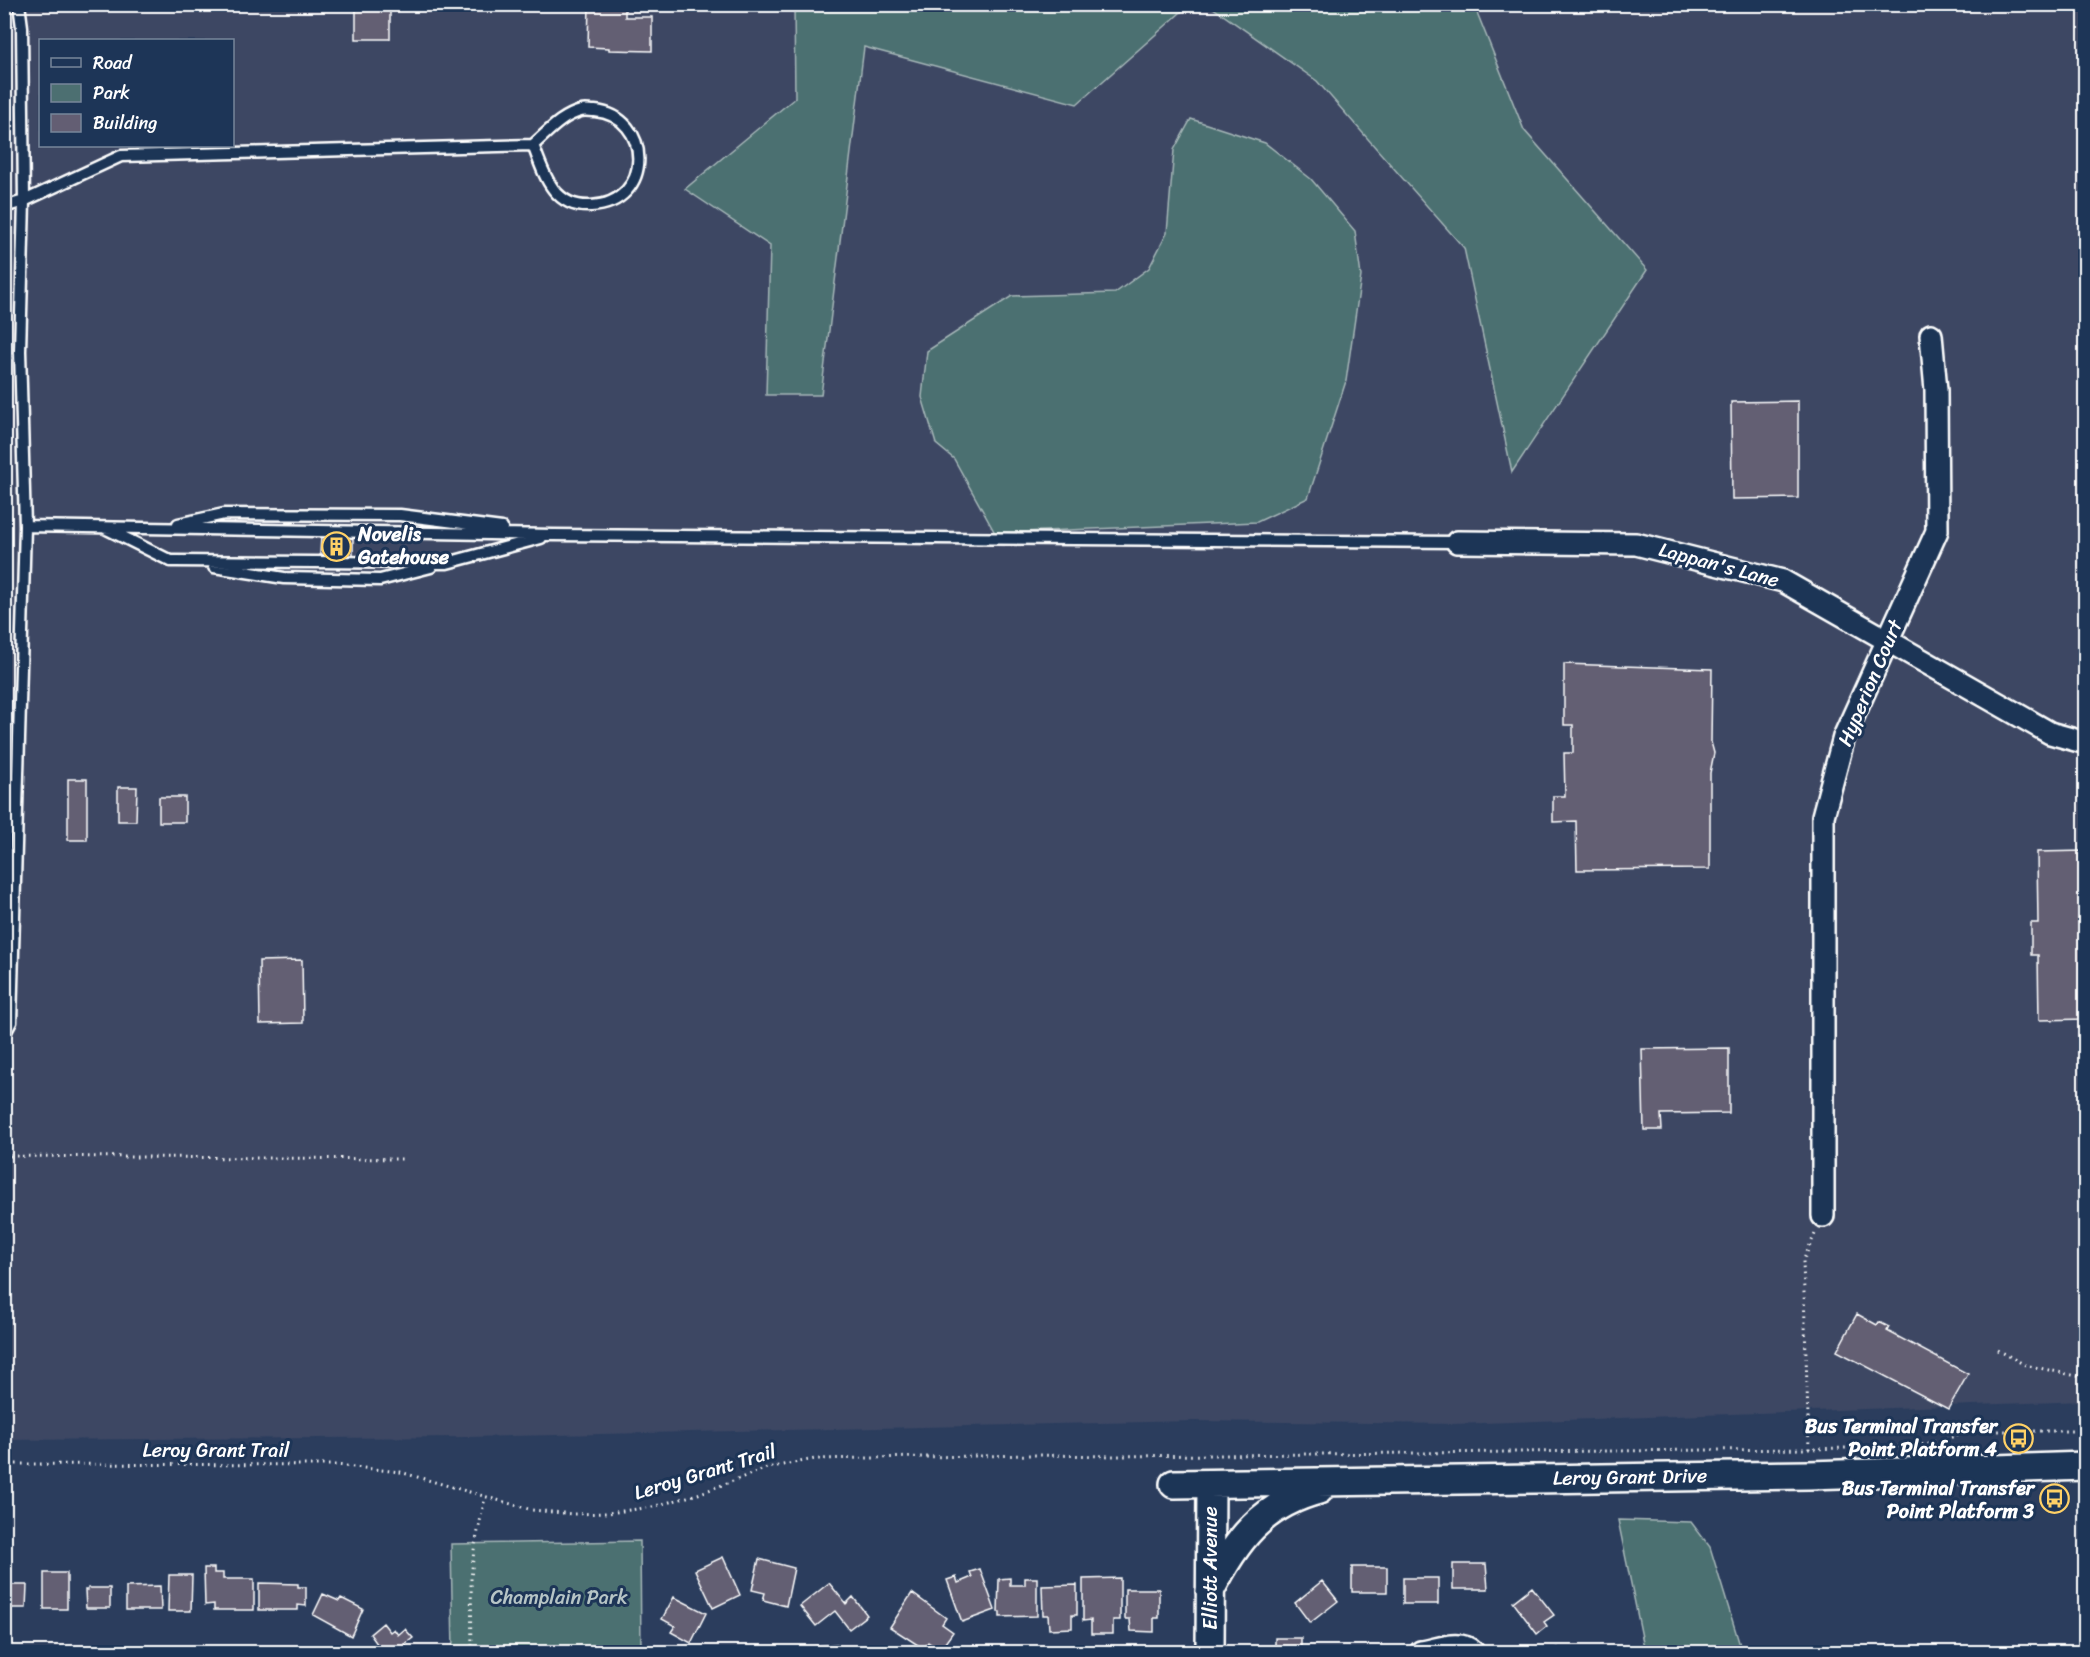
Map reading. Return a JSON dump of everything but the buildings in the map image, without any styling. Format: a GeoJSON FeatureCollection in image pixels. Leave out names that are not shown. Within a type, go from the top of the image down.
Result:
{"type":"FeatureCollection","features":[{"type":"Feature","properties":{"kind":"street","name":"Hyperion Court"},"geometry":{"type":"LineString","coordinates":[[1823,1216],[1823,816],[1844,737],[1937,531],[1936,390],[1931,335]]}},
{"type":"Feature","properties":{"kind":"street","name":"Lappan's Lane"},"geometry":{"type":"LineString","coordinates":[[1457,542],[1636,543],[1783,581],[2050,733],[2085,743]]}},
{"type":"Feature","properties":{"kind":"street","name":"Leroy Grant Drive"},"geometry":{"type":"LineString","coordinates":[[1174,1484],[1809,1475],[2085,1466]]}},
{"type":"Feature","properties":{"kind":"street"},"geometry":{"type":"LineString","coordinates":[[1210,1591],[1227,1559],[1257,1522],[1272,1509],[1306,1493],[1350,1481]]}},
{"type":"Feature","properties":{"kind":"street","name":"Elliott Avenue"},"geometry":{"type":"LineString","coordinates":[[1210,1653],[1211,1484]]}},
{"type":"Feature","properties":{"kind":"street"},"geometry":{"type":"LineString","coordinates":[[1421,1653],[1456,1645],[1471,1649],[1473,1653]]}},
{"type":"Feature","properties":{"kind":"lane"},"geometry":{"type":"LineString","coordinates":[[4,1035],[11,1022],[25,526],[20,351],[24,201],[22,27],[19,4]]}},
{"type":"Feature","properties":{"kind":"lane"},"geometry":{"type":"LineString","coordinates":[[4,207],[24,201],[121,156],[533,145],[562,119],[583,110],[605,112],[628,127],[638,150],[636,175],[625,194],[606,205],[579,206],[556,194],[545,177],[533,145]]}},
{"type":"Feature","properties":{"kind":"lane"},"geometry":{"type":"LineString","coordinates":[[159,528],[224,514],[400,515],[553,535]]}},
{"type":"Feature","properties":{"kind":"lane"},"geometry":{"type":"LineString","coordinates":[[25,526],[553,535],[1457,542]]}},
{"type":"Feature","properties":{"kind":"lane"},"geometry":{"type":"LineString","coordinates":[[102,527],[171,561],[447,563]]}},
{"type":"Feature","properties":{"kind":"lane"},"geometry":{"type":"LineString","coordinates":[[176,561],[284,578],[380,580],[553,535]]}},
{"type":"Feature","properties":{"kind":"path"},"geometry":{"type":"LineString","coordinates":[[4,1156],[402,1159]]}},
{"type":"Feature","properties":{"kind":"path"},"geometry":{"type":"LineString","coordinates":[[1809,1449],[1803,1261],[1823,1216]]}},
{"type":"Feature","properties":{"kind":"path"},"geometry":{"type":"LineString","coordinates":[[1998,1350],[2025,1365],[2085,1378]]}},
{"type":"Feature","properties":{"kind":"path","name":"Leroy Grant Trail"},"geometry":{"type":"LineString","coordinates":[[4,1464],[369,1467],[400,1472],[532,1510],[573,1514],[608,1513],[652,1507],[676,1501],[767,1468],[814,1459],[1809,1449],[1917,1446],[1975,1431],[2085,1431]]}},
{"type":"Feature","properties":{"kind":"path"},"geometry":{"type":"LineString","coordinates":[[472,1653],[471,1578],[474,1550],[485,1498]]}},
{"type":"Feature","properties":{"kind":"shaded area"},"geometry":{"type":"Polygon","coordinates":[[[4,5],[2085,5],[2085,1401],[1455,1424],[1194,1421],[469,1437],[5,1440],[4,5]]]}},
{"type":"Feature","properties":{"kind":"green space"},"geometry":{"type":"Polygon","coordinates":[[[794,4],[1189,5],[1077,104],[864,47],[821,395],[766,395],[770,246],[685,189],[795,98],[794,4]]]}},
{"type":"Feature","properties":{"kind":"green space"},"geometry":{"type":"Polygon","coordinates":[[[1209,5],[1474,5],[1524,130],[1647,270],[1512,472],[1464,248],[1317,81],[1209,5]]]}},
{"type":"Feature","properties":{"kind":"green space"},"geometry":{"type":"Polygon","coordinates":[[[1191,119],[1265,143],[1311,179],[1355,231],[1361,276],[1346,381],[1308,498],[1257,522],[995,533],[954,459],[936,444],[922,397],[927,351],[1012,296],[1115,293],[1149,268],[1167,233],[1174,150],[1191,119]]]}},
{"type":"Feature","properties":{"kind":"green space"},"geometry":{"type":"Polygon","coordinates":[[[1618,1520],[1691,1522],[1710,1547],[1742,1652],[1645,1652],[1618,1520]]]}},
{"type":"Feature","properties":{"kind":"green space","name":"Champlain Park"},"geometry":{"type":"Polygon","coordinates":[[[640,1541],[641,1652],[453,1652],[451,1544],[640,1541]]]}},
{"type":"Feature","properties":{"kind":"place","name":"Novelis Gatehouse"},"geometry":{"type":"Point","coordinates":[337,546]}},
{"type":"Feature","properties":{"kind":"place","name":"Bus Terminal Transfer Point Platform 4"},"geometry":{"type":"Point","coordinates":[2018,1438]}},
{"type":"Feature","properties":{"kind":"place","name":"Bus Terminal Transfer Point Platform 3"},"geometry":{"type":"Point","coordinates":[2055,1499]}}]}
